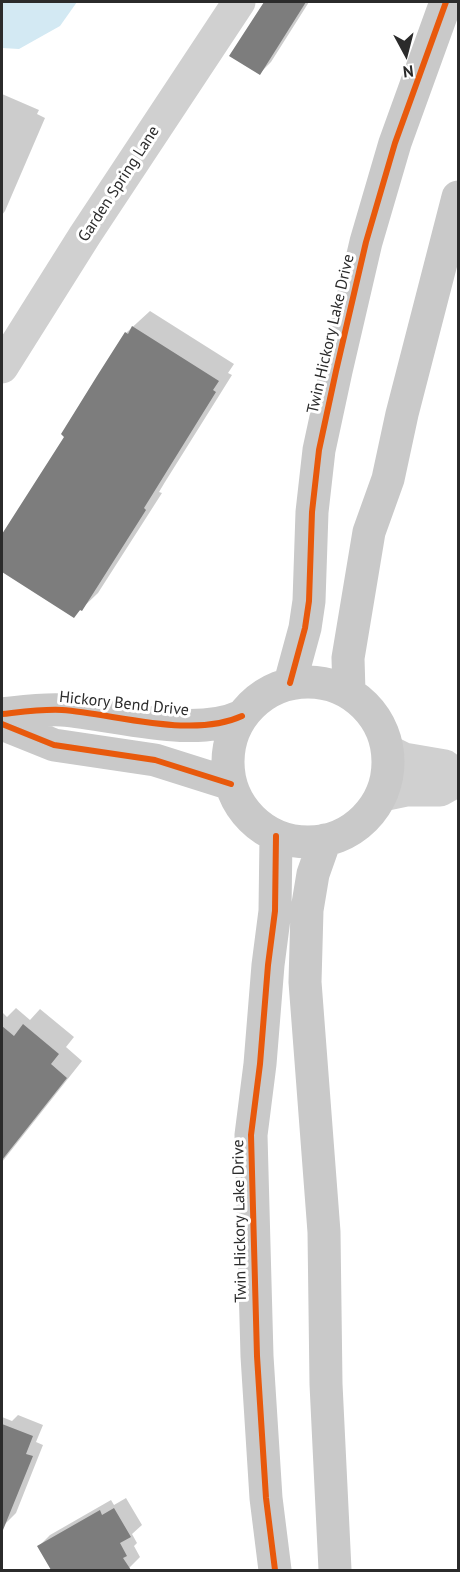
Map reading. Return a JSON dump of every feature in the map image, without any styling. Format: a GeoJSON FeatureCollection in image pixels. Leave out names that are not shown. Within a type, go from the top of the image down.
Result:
{"type":"FeatureCollection","features":[{"type":"Feature","properties":{"kind":"street","name":"Garden Spring Lane"},"geometry":{"type":"LineString","coordinates":[[2,367],[85,235],[239,2]]}},
{"type":"Feature","properties":{"kind":"street","name":"Twin Hickory Lake Drive"},"geometry":{"type":"LineString","coordinates":[[290,683],[307,619],[312,512],[318,460],[336,371],[366,242],[392,154],[446,2]]}},
{"type":"Feature","properties":{"kind":"street"},"geometry":{"type":"LineString","coordinates":[[349,692],[348,658],[369,532],[388,479],[413,368],[459,197]]}},
{"type":"Feature","properties":{"kind":"street"},"geometry":{"type":"LineString","coordinates":[[314,681],[349,692],[369,708],[381,726],[388,751],[389,771],[382,795],[369,816],[348,832],[325,840],[300,842],[276,836],[255,822],[239,803],[231,784],[227,755],[232,734],[242,716],[256,700],[290,683],[314,681]]}},
{"type":"Feature","properties":{"kind":"street","name":"Hickory Bend Drive"},"geometry":{"type":"LineString","coordinates":[[2,714],[61,710],[154,723],[210,725],[242,716]]}},
{"type":"Feature","properties":{"kind":"street"},"geometry":{"type":"LineString","coordinates":[[2,724],[54,745],[155,760],[231,784]]}},
{"type":"Feature","properties":{"kind":"street"},"geometry":{"type":"LineString","coordinates":[[382,795],[406,790],[440,790],[459,779],[445,766],[404,759],[388,751]]}},
{"type":"Feature","properties":{"kind":"street","name":"Twin Hickory Lake Drive"},"geometry":{"type":"LineString","coordinates":[[275,1570],[266,1498],[256,1356],[251,1135],[275,911],[276,836]]}},
{"type":"Feature","properties":{"kind":"street"},"geometry":{"type":"LineString","coordinates":[[325,840],[313,874],[307,910],[305,982],[323,1209],[326,1384],[335,1570]]}},
{"type":"Feature","properties":{"kind":"water"},"geometry":{"type":"Polygon","coordinates":[[[2,2],[77,2],[60,26],[19,49],[2,48],[2,2]]]}},
{"type":"Feature","properties":{"kind":"building"},"geometry":{"type":"Polygon","coordinates":[[[264,2],[306,2],[260,75],[229,56],[264,2]]]}},
{"type":"Feature","properties":{"kind":"building"},"geometry":{"type":"Polygon","coordinates":[[[132,326],[219,381],[213,390],[216,392],[144,508],[146,510],[82,611],[80,610],[74,618],[2,572],[2,534],[64,437],[61,434],[97,376],[125,332],[128,334],[132,326]]]}},
{"type":"Feature","properties":{"kind":"building"},"geometry":{"type":"Polygon","coordinates":[[[23,1024],[59,1054],[51,1064],[67,1078],[2,1160],[2,1026],[14,1036],[23,1024]]]}},
{"type":"Feature","properties":{"kind":"building"},"geometry":{"type":"Polygon","coordinates":[[[2,1424],[33,1436],[26,1454],[33,1456],[3,1530],[2,1530],[2,1424]]]}},
{"type":"Feature","properties":{"kind":"building"},"geometry":{"type":"Polygon","coordinates":[[[114,1508],[131,1537],[120,1543],[127,1556],[123,1558],[131,1570],[51,1570],[37,1546],[100,1510],[102,1515],[114,1508]]]}},
{"type":"Feature","properties":{"kind":"cycle path"},"geometry":{"type":"LineString","coordinates":[[290,683],[305,628],[309,601],[312,512],[319,450],[336,371],[366,242],[395,143],[446,2]]}},
{"type":"Feature","properties":{"kind":"cycle path"},"geometry":{"type":"LineString","coordinates":[[2,714],[62,710],[177,725],[222,723],[242,716]]}},
{"type":"Feature","properties":{"kind":"cycle path"},"geometry":{"type":"LineString","coordinates":[[2,724],[54,745],[155,760],[231,784]]}},
{"type":"Feature","properties":{"kind":"cycle path"},"geometry":{"type":"LineString","coordinates":[[275,1570],[266,1498],[257,1356],[251,1135],[275,911],[276,836]]}}]}
